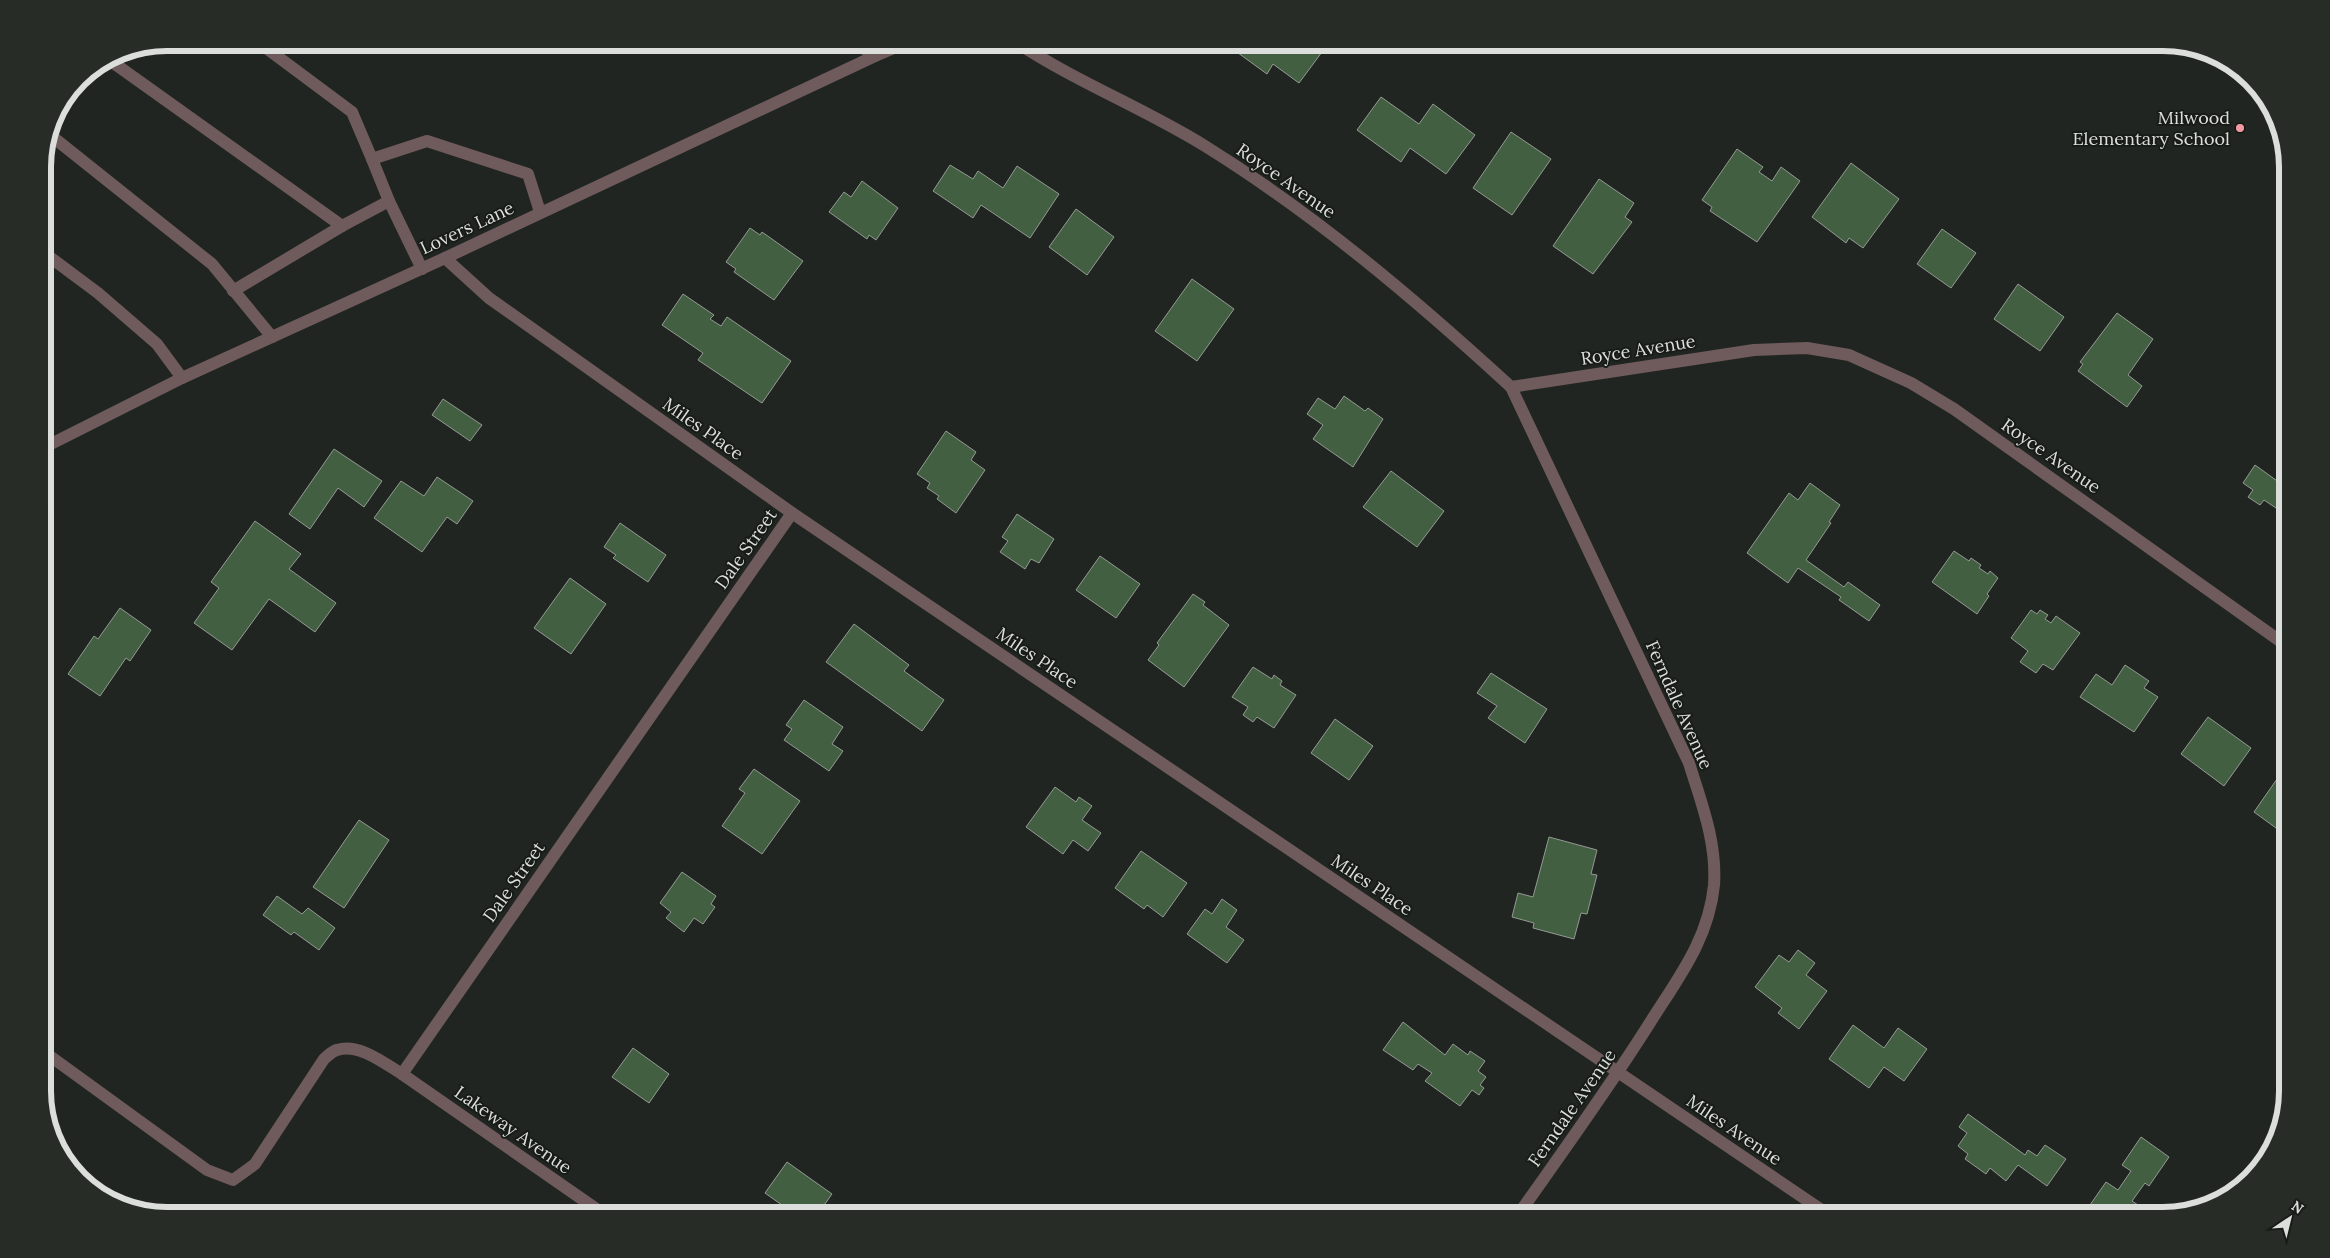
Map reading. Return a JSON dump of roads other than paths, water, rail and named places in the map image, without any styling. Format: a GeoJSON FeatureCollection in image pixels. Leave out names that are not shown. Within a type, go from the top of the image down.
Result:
{"type":"FeatureCollection","features":[{"type":"Feature","properties":{"kind":"street"},"geometry":{"type":"LineString","coordinates":[[270,51],[352,112],[389,201],[422,269]]}},
{"type":"Feature","properties":{"kind":"street"},"geometry":{"type":"LineString","coordinates":[[868,51],[875,56]]}},
{"type":"Feature","properties":{"kind":"street","name":"Lovers Lane"},"geometry":{"type":"LineString","coordinates":[[51,444],[182,378],[422,269],[887,51]]}},
{"type":"Feature","properties":{"kind":"street","name":"Royce Avenue"},"geometry":{"type":"LineString","coordinates":[[1032,51],[1204,145],[1285,198],[1434,316],[1511,387],[1754,350],[1807,348],[1849,355],[1911,382],[1954,409],[2279,640]]}},
{"type":"Feature","properties":{"kind":"street"},"geometry":{"type":"LineString","coordinates":[[115,64],[342,226]]}},
{"type":"Feature","properties":{"kind":"street"},"geometry":{"type":"LineString","coordinates":[[55,139],[212,264],[272,338]]}},
{"type":"Feature","properties":{"kind":"street"},"geometry":{"type":"LineString","coordinates":[[372,159],[427,141],[528,174],[540,212]]}},
{"type":"Feature","properties":{"kind":"street"},"geometry":{"type":"LineString","coordinates":[[233,292],[342,226],[389,201]]}},
{"type":"Feature","properties":{"kind":"street"},"geometry":{"type":"LineString","coordinates":[[51,258],[98,293],[158,344],[182,378]]}},
{"type":"Feature","properties":{"kind":"street","name":"Miles Place"},"geometry":{"type":"LineString","coordinates":[[445,258],[489,298],[792,513],[1618,1074]]}},
{"type":"Feature","properties":{"kind":"street","name":"Ferndale Avenue"},"geometry":{"type":"LineString","coordinates":[[1511,387],[1689,763],[1708,822],[1714,852],[1714,884],[1707,923],[1687,963],[1618,1074],[1524,1207]]}},
{"type":"Feature","properties":{"kind":"street","name":"Dale Street"},"geometry":{"type":"LineString","coordinates":[[402,1074],[792,513]]}},
{"type":"Feature","properties":{"kind":"street"},"geometry":{"type":"LineString","coordinates":[[51,1057],[207,1170],[233,1180],[255,1164],[324,1059],[336,1050],[352,1049],[371,1056],[402,1074]]}},
{"type":"Feature","properties":{"kind":"street","name":"Lakeway Avenue"},"geometry":{"type":"LineString","coordinates":[[402,1074],[592,1207]]}},
{"type":"Feature","properties":{"kind":"street","name":"Miles Avenue"},"geometry":{"type":"LineString","coordinates":[[1618,1074],[1816,1207]]}},
{"type":"Feature","properties":{"kind":"place","name":"Milwood Elementary School"},"geometry":{"type":"Point","coordinates":[2240,128]}}]}
